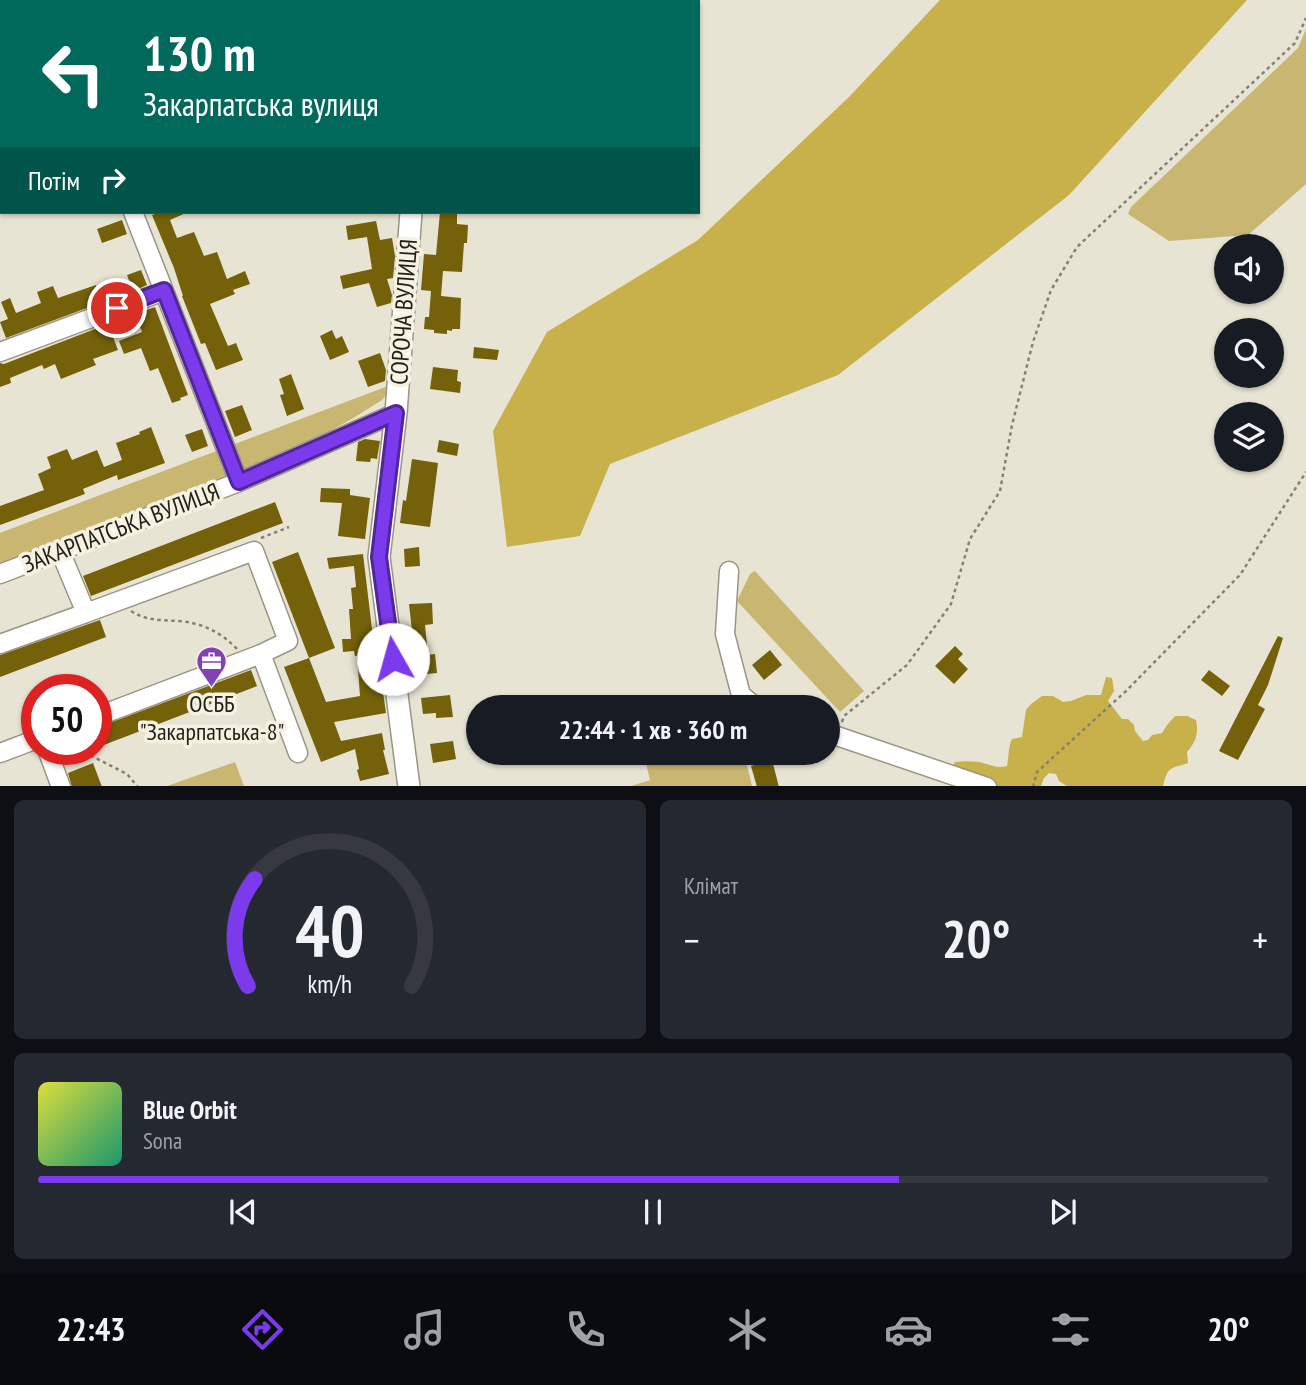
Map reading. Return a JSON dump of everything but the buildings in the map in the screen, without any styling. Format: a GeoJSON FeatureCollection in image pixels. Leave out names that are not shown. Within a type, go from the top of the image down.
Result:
{"type":"FeatureCollection","features":[{"type":"Feature","properties":{"kind":"main road","name":"СОРОЧА ВУЛИЦЯ"},"geometry":{"type":"LineString","coordinates":[[409,786],[379,557],[396,413],[411,214]]}},
{"type":"Feature","properties":{"kind":"street"},"geometry":{"type":"LineString","coordinates":[[133,214],[239,482]]}},
{"type":"Feature","properties":{"kind":"street"},"geometry":{"type":"LineString","coordinates":[[0,352],[164,290]]}},
{"type":"Feature","properties":{"kind":"street","name":"ЗАКАРПАТСЬКА ВУЛИЦЯ"},"geometry":{"type":"LineString","coordinates":[[0,574],[239,482],[396,413]]}},
{"type":"Feature","properties":{"kind":"street"},"geometry":{"type":"LineString","coordinates":[[60,551],[86,613]]}},
{"type":"Feature","properties":{"kind":"street"},"geometry":{"type":"LineString","coordinates":[[0,644],[254,551],[288,641],[254,657],[112,711]]}},
{"type":"Feature","properties":{"kind":"street"},"geometry":{"type":"LineString","coordinates":[[729,571],[725,634],[741,695]]}},
{"type":"Feature","properties":{"kind":"street"},"geometry":{"type":"LineString","coordinates":[[254,657],[298,753]]}},
{"type":"Feature","properties":{"kind":"street"},"geometry":{"type":"LineString","coordinates":[[840,737],[988,786]]}},
{"type":"Feature","properties":{"kind":"street"},"geometry":{"type":"LineString","coordinates":[[0,753],[21,745]]}},
{"type":"Feature","properties":{"kind":"street"},"geometry":{"type":"LineString","coordinates":[[53,765],[61,786]]}},
{"type":"Feature","properties":{"kind":"path"},"geometry":{"type":"LineString","coordinates":[[840,722],[907,665],[951,604],[970,538],[1000,491],[1012,425],[1033,342],[1051,290],[1077,247],[1295,43],[1306,18]]}},
{"type":"Feature","properties":{"kind":"path"},"geometry":{"type":"LineString","coordinates":[[1033,786],[1037,772],[1125,692],[1240,575],[1306,472]]}},
{"type":"Feature","properties":{"kind":"path"},"geometry":{"type":"LineString","coordinates":[[118,601],[142,618],[182,621],[211,628],[254,657]]}},
{"type":"Feature","properties":{"kind":"path"},"geometry":{"type":"LineString","coordinates":[[109,765],[127,774],[138,786]]}},
{"type":"Feature","properties":{"kind":"shaded area"},"geometry":{"type":"Polygon","coordinates":[[[940,0],[1247,0],[1069,195],[838,375],[610,464],[580,536],[507,547],[493,431],[547,332],[698,240],[849,97],[940,0]]]}},
{"type":"Feature","properties":{"kind":"shaded area"},"geometry":{"type":"Polygon","coordinates":[[[1306,29],[1306,184],[1249,234],[1214,234],[1214,238],[1169,241],[1128,214],[1131,207],[1298,48],[1306,29]]]}},
{"type":"Feature","properties":{"kind":"shaded area"},"geometry":{"type":"Polygon","coordinates":[[[388,386],[390,390],[382,400],[275,462],[0,570],[0,533],[388,386]]]}},
{"type":"Feature","properties":{"kind":"shaded area"},"geometry":{"type":"Polygon","coordinates":[[[755,571],[864,691],[840,712],[840,695],[824,695],[737,601],[750,574],[755,571]]]}},
{"type":"Feature","properties":{"kind":"shaded area"},"geometry":{"type":"Polygon","coordinates":[[[1106,677],[1112,678],[1114,691],[1108,701],[1122,719],[1128,719],[1134,725],[1143,741],[1162,733],[1175,716],[1187,716],[1196,720],[1197,733],[1187,752],[1188,763],[1171,769],[1163,786],[1067,786],[1059,781],[1056,774],[1049,773],[1041,786],[964,786],[951,769],[955,762],[961,761],[1007,766],[1012,739],[1022,737],[1026,710],[1031,704],[1042,696],[1053,696],[1063,702],[1086,695],[1101,695],[1106,677]]]}},
{"type":"Feature","properties":{"kind":"shaded area"},"geometry":{"type":"Polygon","coordinates":[[[235,762],[244,786],[167,786],[235,762]]]}},
{"type":"Feature","properties":{"kind":"shaded area"},"geometry":{"type":"Polygon","coordinates":[[[646,765],[747,765],[752,786],[631,786],[650,780],[646,765]]]}},
{"type":"Feature","properties":{"kind":"place","name":"ОСББ \"Закарпатська-8\""},"geometry":{"type":"Point","coordinates":[212,689]}},
{"type":"Feature","properties":{"kind":"route"},"geometry":{"type":"LineString","coordinates":[[117,308],[164,290],[239,482],[396,413],[379,557],[393,659]]}}]}
